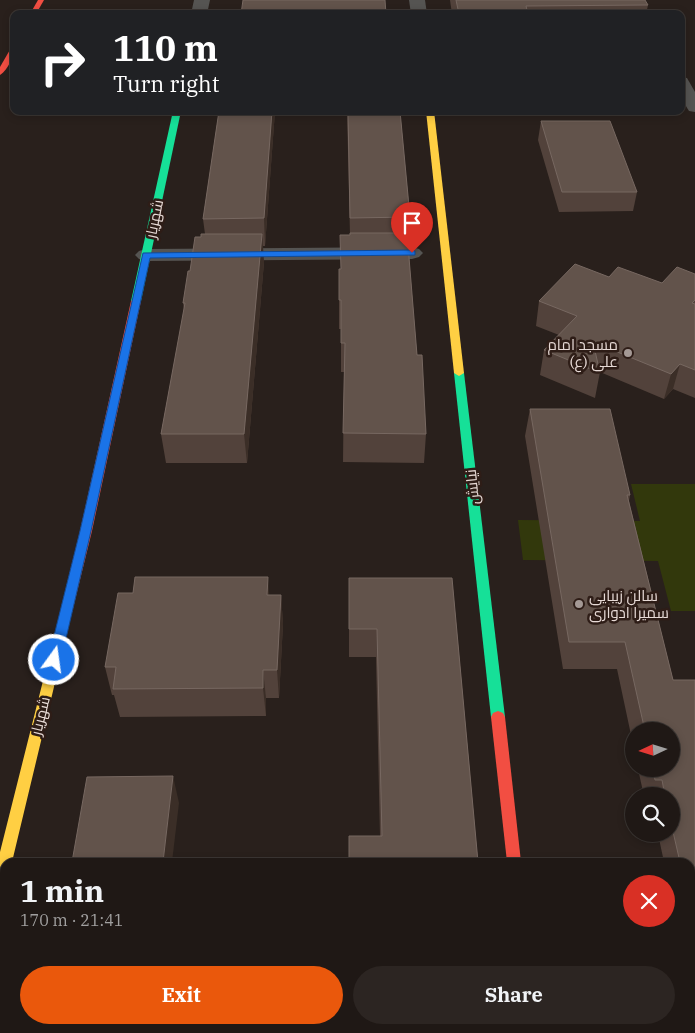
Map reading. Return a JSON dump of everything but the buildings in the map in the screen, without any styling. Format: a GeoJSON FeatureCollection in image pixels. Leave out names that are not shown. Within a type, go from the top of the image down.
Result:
{"type":"FeatureCollection","features":[{"type":"Feature","properties":{"kind":"street"},"geometry":{"type":"LineString","coordinates":[[0,73],[10,55]]}},
{"type":"Feature","properties":{"kind":"street"},"geometry":{"type":"LineString","coordinates":[[685,89],[695,108]]}},
{"type":"Feature","properties":{"kind":"street","name":"شهریار"},"geometry":{"type":"LineString","coordinates":[[6,858],[86,531],[177,115]]}},
{"type":"Feature","properties":{"kind":"street","name":"نیایش"},"geometry":{"type":"LineString","coordinates":[[430,115],[514,858]]}},
{"type":"Feature","properties":{"kind":"street"},"geometry":{"type":"LineString","coordinates":[[146,255],[412,253]]}},
{"type":"Feature","properties":{"kind":"green space"},"geometry":{"type":"Polygon","coordinates":[[[631,484],[695,484],[695,611],[671,611],[658,561],[523,560],[518,520],[640,521],[631,484]]]}},
{"type":"Feature","properties":{"kind":"traffic: fast"},"geometry":{"type":"LineString","coordinates":[[136,301],[176,115]]}},
{"type":"Feature","properties":{"kind":"traffic: fast"},"geometry":{"type":"LineString","coordinates":[[459,373],[498,717]]}},
{"type":"Feature","properties":{"kind":"traffic: slow"},"geometry":{"type":"LineString","coordinates":[[430,115],[459,373]]}},
{"type":"Feature","properties":{"kind":"traffic: slow"},"geometry":{"type":"LineString","coordinates":[[6,858],[59,641]]}},
{"type":"Feature","properties":{"kind":"traffic: jam"},"geometry":{"type":"LineString","coordinates":[[35,10],[41,0]]}},
{"type":"Feature","properties":{"kind":"traffic: jam"},"geometry":{"type":"LineString","coordinates":[[0,73],[10,55]]}},
{"type":"Feature","properties":{"kind":"traffic: jam"},"geometry":{"type":"LineString","coordinates":[[59,641],[86,531],[136,301]]}},
{"type":"Feature","properties":{"kind":"traffic: jam"},"geometry":{"type":"LineString","coordinates":[[498,717],[514,858]]}},
{"type":"Feature","properties":{"kind":"place","name":"مسجد امام علی (ع)"},"geometry":{"type":"Point","coordinates":[628,353]}},
{"type":"Feature","properties":{"kind":"place","name":"سالن زیبایی سمیرا ادواری"},"geometry":{"type":"Point","coordinates":[579,604]}},
{"type":"Feature","properties":{"kind":"route"},"geometry":{"type":"LineString","coordinates":[[54,660],[86,531],[146,255],[412,253]]}}]}
